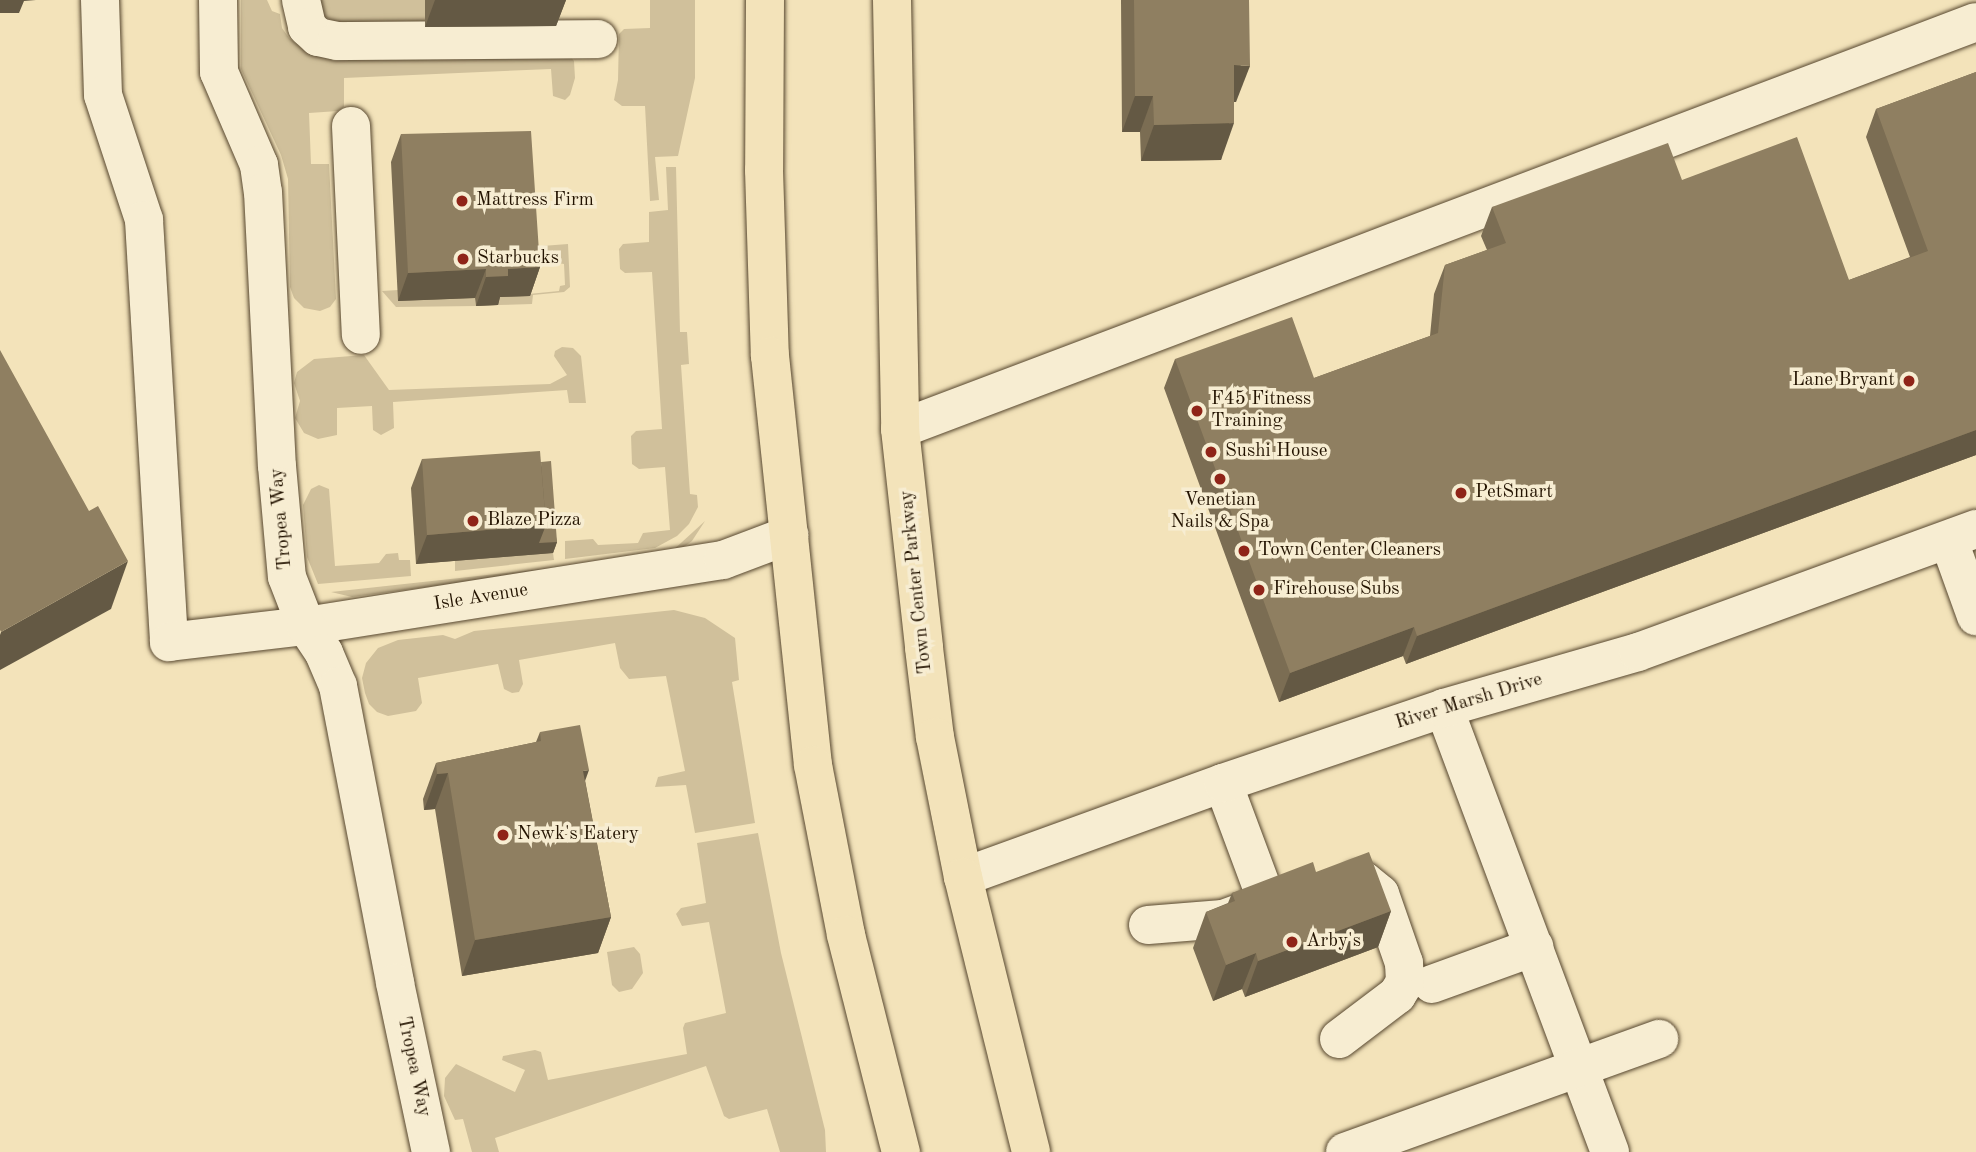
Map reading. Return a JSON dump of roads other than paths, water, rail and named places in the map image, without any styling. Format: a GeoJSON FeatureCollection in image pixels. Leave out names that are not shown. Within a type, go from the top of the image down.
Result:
{"type":"FeatureCollection","features":[{"type":"Feature","properties":{"kind":"main road"},"geometry":{"type":"LineString","coordinates":[[765,0],[765,170],[770,356],[813,765],[846,935],[901,1152]]}},
{"type":"Feature","properties":{"kind":"main road","name":"Town Center Parkway"},"geometry":{"type":"LineString","coordinates":[[892,0],[900,429],[935,737],[963,877],[1031,1152]]}},
{"type":"Feature","properties":{"kind":"street","name":"Isle Avenue"},"geometry":{"type":"LineString","coordinates":[[100,0],[103,95],[144,220],[169,642],[306,626],[723,560],[789,535]]}},
{"type":"Feature","properties":{"kind":"street","name":"Tropea Way"},"geometry":{"type":"LineString","coordinates":[[218,0],[219,72],[259,165],[263,192],[277,466],[287,577],[306,626],[324,653],[338,686],[392,970],[431,1152]]}},
{"type":"Feature","properties":{"kind":"street"},"geometry":{"type":"LineString","coordinates":[[301,0],[307,27],[318,37],[337,41],[598,39]]}},
{"type":"Feature","properties":{"kind":"street"},"geometry":{"type":"LineString","coordinates":[[900,429],[1976,22]]}},
{"type":"Feature","properties":{"kind":"street"},"geometry":{"type":"LineString","coordinates":[[351,126],[361,335]]}},
{"type":"Feature","properties":{"kind":"street"},"geometry":{"type":"LineString","coordinates":[[1962,535],[1976,616]]}},
{"type":"Feature","properties":{"kind":"street","name":"River Marsh Drive"},"geometry":{"type":"LineString","coordinates":[[963,877],[1223,783],[1444,708],[1638,652],[1962,535]]}},
{"type":"Feature","properties":{"kind":"street"},"geometry":{"type":"LineString","coordinates":[[1444,708],[1610,1152]]}},
{"type":"Feature","properties":{"kind":"street"},"geometry":{"type":"LineString","coordinates":[[1223,783],[1292,886]]}},
{"type":"Feature","properties":{"kind":"street"},"geometry":{"type":"LineString","coordinates":[[1148,925],[1223,919],[1292,886],[1341,877],[1364,881],[1380,894],[1404,963],[1405,982],[1397,995],[1339,1040]]}},
{"type":"Feature","properties":{"kind":"street"},"geometry":{"type":"LineString","coordinates":[[1432,984],[1534,947]]}},
{"type":"Feature","properties":{"kind":"street"},"geometry":{"type":"LineString","coordinates":[[1345,1152],[1385,1145],[1659,1039]]}},
{"type":"Feature","properties":{"kind":"place","name":"Mattress Firm"},"geometry":{"type":"Point","coordinates":[462,201]}},
{"type":"Feature","properties":{"kind":"place","name":"Starbucks"},"geometry":{"type":"Point","coordinates":[463,259]}},
{"type":"Feature","properties":{"kind":"place","name":"Lane Bryant"},"geometry":{"type":"Point","coordinates":[1909,381]}},
{"type":"Feature","properties":{"kind":"place","name":"F45 Fitness Training"},"geometry":{"type":"Point","coordinates":[1197,411]}},
{"type":"Feature","properties":{"kind":"place","name":"Sushi House"},"geometry":{"type":"Point","coordinates":[1211,452]}},
{"type":"Feature","properties":{"kind":"place","name":"Venetian Nails & Spa"},"geometry":{"type":"Point","coordinates":[1220,479]}},
{"type":"Feature","properties":{"kind":"place","name":"PetSmart"},"geometry":{"type":"Point","coordinates":[1461,493]}},
{"type":"Feature","properties":{"kind":"place","name":"Blaze Pizza"},"geometry":{"type":"Point","coordinates":[473,521]}},
{"type":"Feature","properties":{"kind":"place","name":"Town Center Cleaners"},"geometry":{"type":"Point","coordinates":[1244,551]}},
{"type":"Feature","properties":{"kind":"place","name":"Firehouse Subs"},"geometry":{"type":"Point","coordinates":[1259,590]}},
{"type":"Feature","properties":{"kind":"place","name":"Newk's Eatery"},"geometry":{"type":"Point","coordinates":[503,835]}},
{"type":"Feature","properties":{"kind":"place","name":"Arby's"},"geometry":{"type":"Point","coordinates":[1292,942]}}]}
